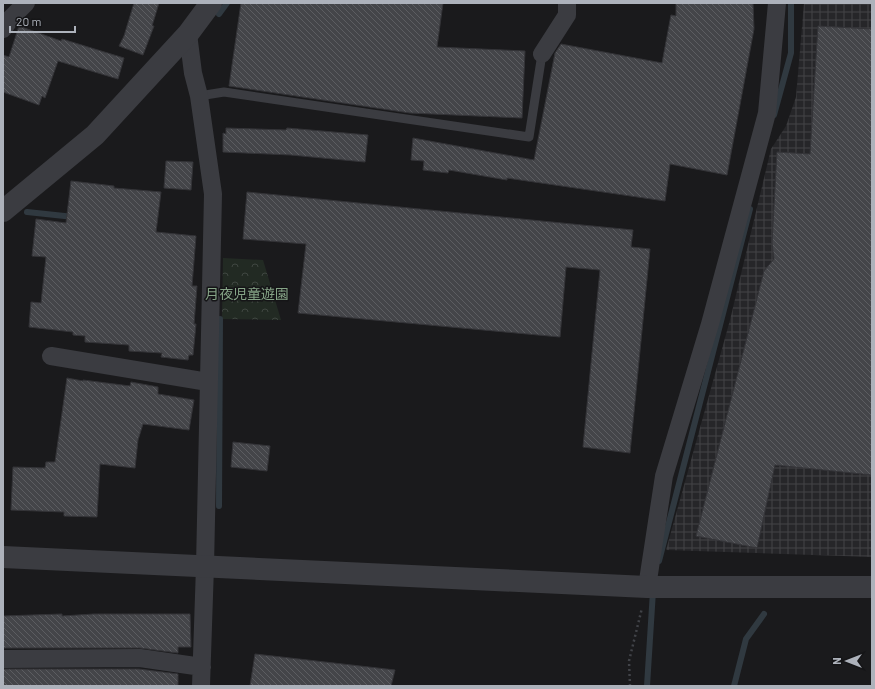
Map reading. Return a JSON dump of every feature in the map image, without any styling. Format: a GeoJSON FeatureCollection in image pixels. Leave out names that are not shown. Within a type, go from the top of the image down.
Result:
{"type":"FeatureCollection","features":[{"type":"Feature","properties":{"kind":"street"},"geometry":{"type":"LineString","coordinates":[[3,29],[11,18],[26,3]]}},
{"type":"Feature","properties":{"kind":"street"},"geometry":{"type":"LineString","coordinates":[[3,211],[95,135],[188,34],[211,3]]}},
{"type":"Feature","properties":{"kind":"street"},"geometry":{"type":"LineString","coordinates":[[542,54],[567,15],[567,3]]}},
{"type":"Feature","properties":{"kind":"street"},"geometry":{"type":"LineString","coordinates":[[647,587],[664,476],[710,324],[767,113],[777,3]]}},
{"type":"Feature","properties":{"kind":"street"},"geometry":{"type":"LineString","coordinates":[[188,34],[199,96],[212,194],[205,566],[201,686]]}},
{"type":"Feature","properties":{"kind":"street"},"geometry":{"type":"LineString","coordinates":[[51,356],[208,382]]}},
{"type":"Feature","properties":{"kind":"street"},"geometry":{"type":"LineString","coordinates":[[3,557],[647,587],[872,587]]}},
{"type":"Feature","properties":{"kind":"street"},"geometry":{"type":"LineString","coordinates":[[3,659],[140,658],[202,668]]}},
{"type":"Feature","properties":{"kind":"lane"},"geometry":{"type":"LineString","coordinates":[[199,96],[224,92],[529,137],[542,54]]}},
{"type":"Feature","properties":{"kind":"path"},"geometry":{"type":"LineString","coordinates":[[630,686],[629,661],[647,587]]}},
{"type":"Feature","properties":{"kind":"shaded area"},"geometry":{"type":"Polygon","coordinates":[[[804,3],[872,3],[872,557],[666,550],[730,320],[771,149],[786,126],[796,97],[804,3]]]}},
{"type":"Feature","properties":{"kind":"green space","name":"月夜児童遊園"},"geometry":{"type":"Polygon","coordinates":[[[223,258],[263,260],[281,320],[222,319],[223,258]]]}},
{"type":"Feature","properties":{"kind":"building"},"geometry":{"type":"Polygon","coordinates":[[[134,3],[159,3],[152,26],[154,26],[143,55],[119,46],[124,36],[134,3]]]}},
{"type":"Feature","properties":{"kind":"building"},"geometry":{"type":"Polygon","coordinates":[[[241,3],[443,3],[437,47],[525,51],[522,118],[410,113],[229,86],[241,3]]]}},
{"type":"Feature","properties":{"kind":"building"},"geometry":{"type":"Polygon","coordinates":[[[676,3],[753,3],[754,29],[727,175],[670,164],[665,201],[507,178],[507,180],[449,170],[448,173],[423,170],[424,161],[411,160],[413,138],[534,160],[555,53],[561,44],[662,63],[671,15],[676,16],[676,3]]]}},
{"type":"Feature","properties":{"kind":"building"},"geometry":{"type":"Polygon","coordinates":[[[19,26],[61,41],[62,39],[124,58],[118,79],[58,61],[45,98],[42,96],[39,105],[3,92],[3,55],[9,57],[19,26]]]}},
{"type":"Feature","properties":{"kind":"building"},"geometry":{"type":"Polygon","coordinates":[[[818,26],[872,29],[872,475],[775,465],[757,548],[696,536],[764,271],[774,259],[772,243],[777,152],[810,154],[818,26]]]}},
{"type":"Feature","properties":{"kind":"building"},"geometry":{"type":"Polygon","coordinates":[[[226,128],[286,130],[287,128],[368,135],[365,162],[291,155],[223,152],[223,133],[226,134],[226,128]]]}},
{"type":"Feature","properties":{"kind":"building"},"geometry":{"type":"Polygon","coordinates":[[[166,161],[193,162],[191,190],[164,188],[166,161]]]}},
{"type":"Feature","properties":{"kind":"building"},"geometry":{"type":"Polygon","coordinates":[[[71,181],[114,186],[114,188],[161,192],[156,232],[196,236],[192,286],[197,286],[194,324],[196,324],[193,355],[189,355],[188,360],[161,357],[162,353],[129,351],[129,345],[85,342],[85,336],[73,335],[73,332],[29,327],[31,302],[41,303],[46,257],[32,256],[36,219],[66,223],[71,181]]]}},
{"type":"Feature","properties":{"kind":"building"},"geometry":{"type":"Polygon","coordinates":[[[247,192],[633,230],[631,247],[650,249],[630,453],[583,447],[600,270],[566,267],[560,337],[298,313],[306,244],[243,239],[247,192]]]}},
{"type":"Feature","properties":{"kind":"building"},"geometry":{"type":"Polygon","coordinates":[[[67,378],[130,386],[131,382],[158,387],[158,394],[194,400],[189,430],[143,424],[138,440],[135,468],[100,464],[97,517],[64,516],[64,512],[11,510],[13,467],[45,468],[46,462],[55,462],[67,378]]]}},
{"type":"Feature","properties":{"kind":"building"},"geometry":{"type":"Polygon","coordinates":[[[233,442],[270,446],[267,471],[231,467],[233,442]]]}},
{"type":"Feature","properties":{"kind":"building"},"geometry":{"type":"Polygon","coordinates":[[[62,614],[62,616],[94,614],[190,614],[191,647],[178,647],[178,653],[140,648],[3,648],[3,616],[62,614]]]}},
{"type":"Feature","properties":{"kind":"building"},"geometry":{"type":"Polygon","coordinates":[[[255,654],[395,670],[391,686],[250,686],[255,654]]]}},
{"type":"Feature","properties":{"kind":"building"},"geometry":{"type":"Polygon","coordinates":[[[3,669],[139,669],[178,674],[178,686],[3,686],[3,669]]]}},
{"type":"Feature","properties":{"kind":"waterway"},"geometry":{"type":"LineString","coordinates":[[219,14],[227,3]]}},
{"type":"Feature","properties":{"kind":"waterway"},"geometry":{"type":"LineString","coordinates":[[774,115],[791,53],[791,3]]}},
{"type":"Feature","properties":{"kind":"waterway"},"geometry":{"type":"LineString","coordinates":[[659,561],[750,209]]}},
{"type":"Feature","properties":{"kind":"waterway"},"geometry":{"type":"LineString","coordinates":[[27,212],[74,217]]}},
{"type":"Feature","properties":{"kind":"waterway"},"geometry":{"type":"LineString","coordinates":[[219,506],[220,319]]}},
{"type":"Feature","properties":{"kind":"waterway"},"geometry":{"type":"LineString","coordinates":[[647,686],[653,591]]}},
{"type":"Feature","properties":{"kind":"waterway"},"geometry":{"type":"LineString","coordinates":[[734,686],[746,639],[764,614]]}}]}
